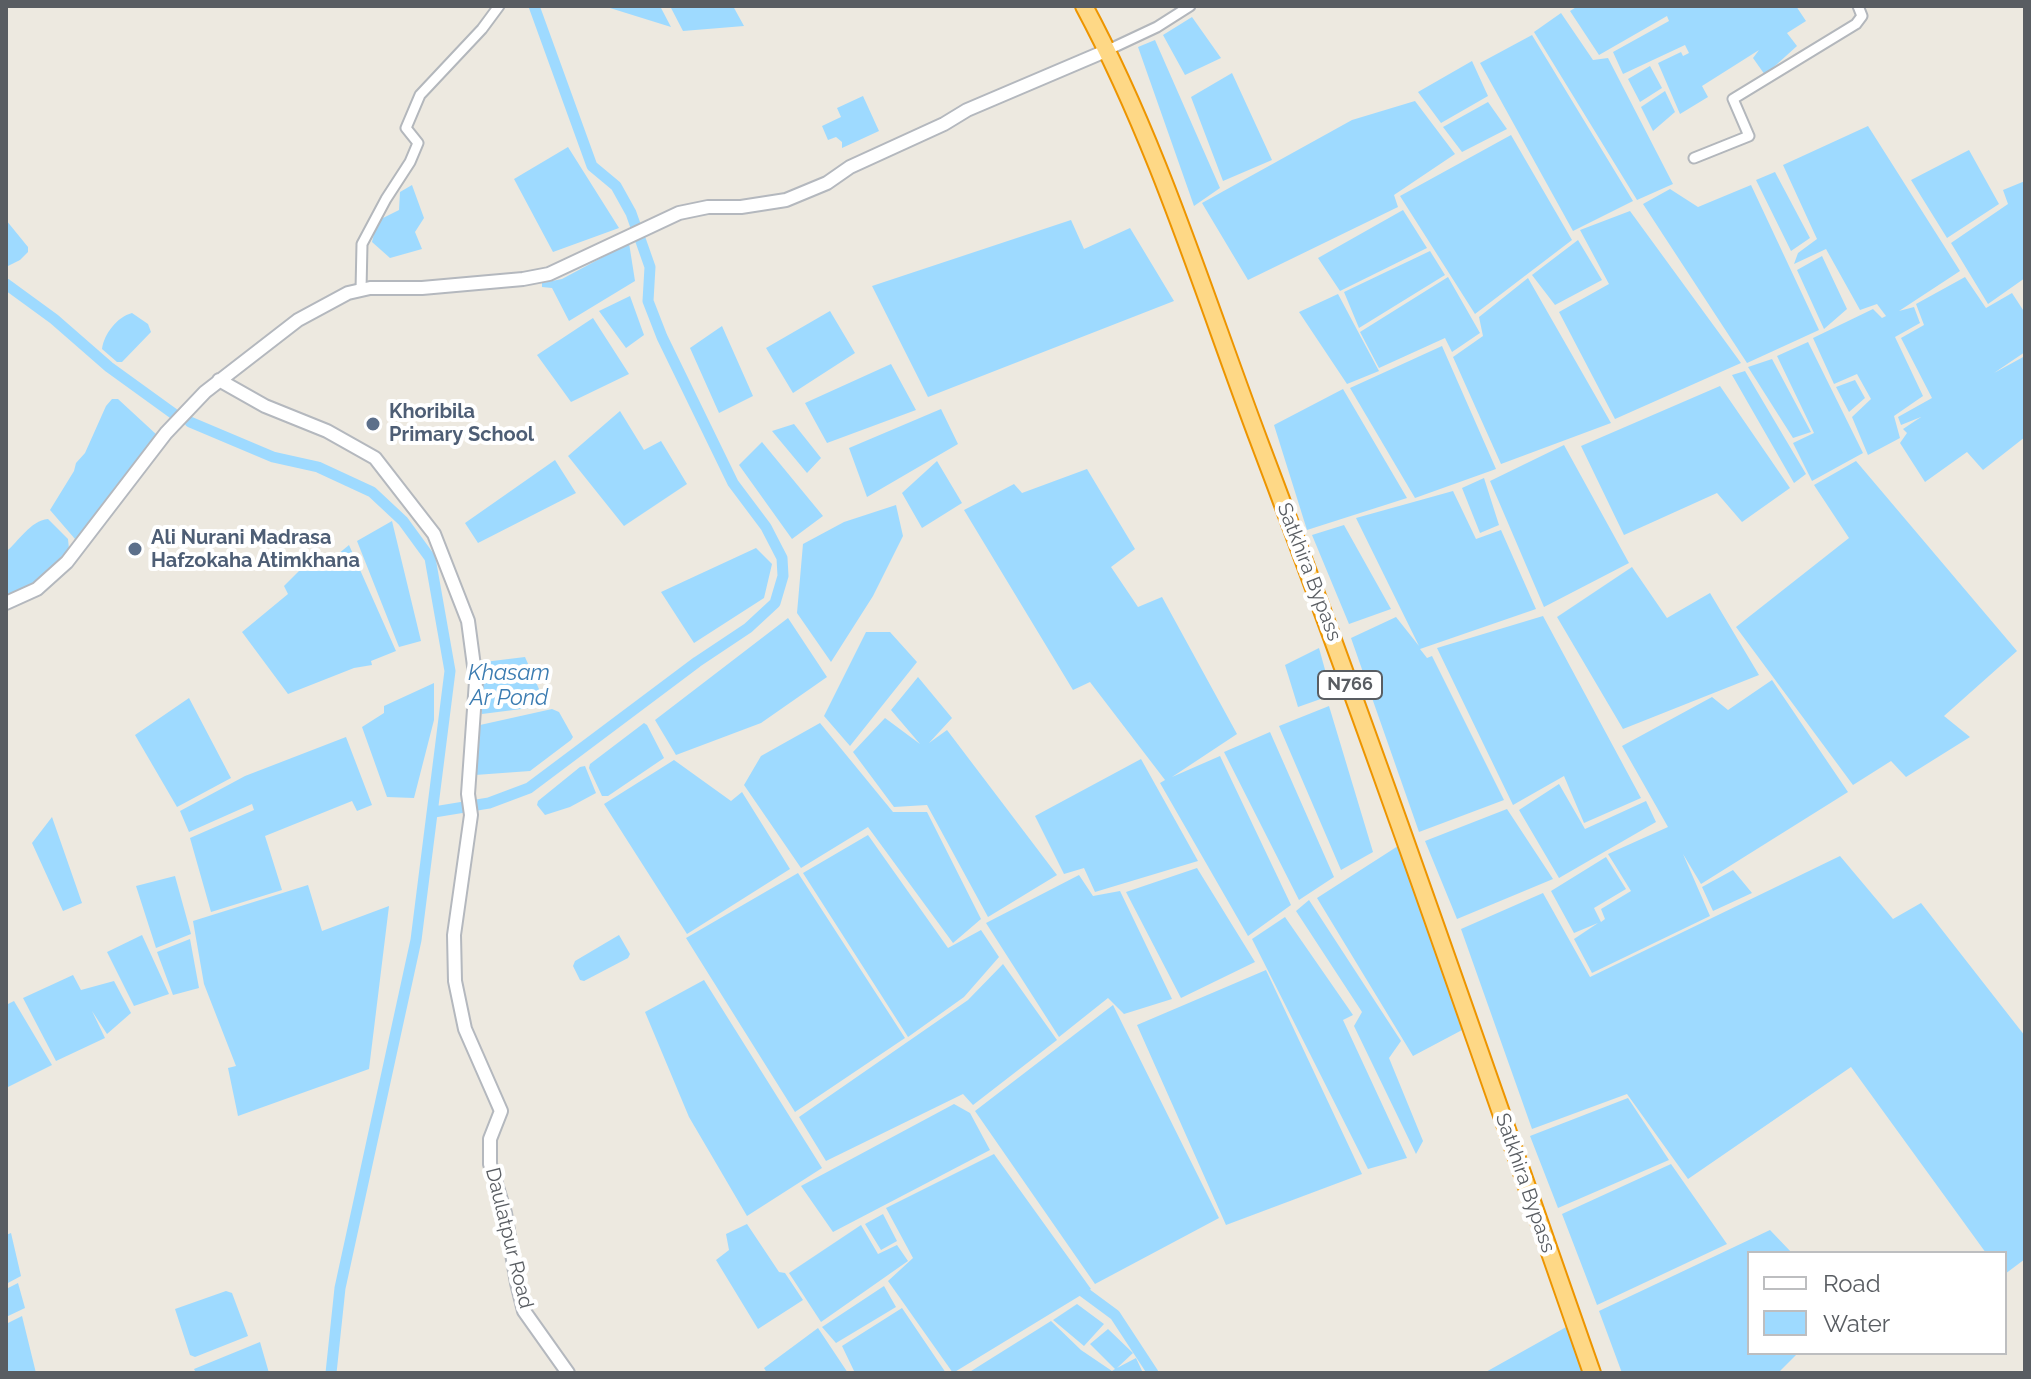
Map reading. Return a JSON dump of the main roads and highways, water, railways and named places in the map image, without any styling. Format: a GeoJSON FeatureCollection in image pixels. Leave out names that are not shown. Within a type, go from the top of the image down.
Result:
{"type":"FeatureCollection","features":[{"type":"Feature","properties":{"kind":"highway","name":"Satkhira Bypass"},"geometry":{"type":"LineString","coordinates":[[1084,6],[1108,50],[1176,212],[1340,655],[1592,1373]]}},
{"type":"Feature","properties":{"kind":"water"},"geometry":{"type":"Polygon","coordinates":[[[660,6],[671,27],[610,8],[660,6]]]}},
{"type":"Feature","properties":{"kind":"water"},"geometry":{"type":"Polygon","coordinates":[[[670,6],[733,6],[744,26],[683,31],[670,6]]]}},
{"type":"Feature","properties":{"kind":"water"},"geometry":{"type":"Polygon","coordinates":[[[1578,6],[1796,6],[1806,21],[1787,33],[1797,46],[1765,75],[1753,58],[1759,50],[1702,86],[1708,97],[1680,114],[1658,63],[1681,52],[1683,56],[1689,53],[1685,45],[1623,74],[1613,52],[1669,21],[1667,16],[1599,55],[1570,11],[1578,6]]]}},
{"type":"Feature","properties":{"kind":"water"},"geometry":{"type":"Polygon","coordinates":[[[1561,13],[1593,60],[1608,58],[1673,184],[1637,200],[1534,32],[1561,13]]]}},
{"type":"Feature","properties":{"kind":"water"},"geometry":{"type":"Polygon","coordinates":[[[1192,17],[1221,58],[1185,75],[1163,35],[1192,17]]]}},
{"type":"Feature","properties":{"kind":"water"},"geometry":{"type":"Polygon","coordinates":[[[1532,35],[1633,201],[1573,231],[1480,63],[1532,35]]]}},
{"type":"Feature","properties":{"kind":"water"},"geometry":{"type":"Polygon","coordinates":[[[1155,40],[1220,188],[1194,206],[1138,47],[1155,40]]]}},
{"type":"Feature","properties":{"kind":"water"},"geometry":{"type":"Polygon","coordinates":[[[1472,61],[1488,96],[1441,123],[1418,92],[1472,61]]]}},
{"type":"Feature","properties":{"kind":"water"},"geometry":{"type":"Polygon","coordinates":[[[1650,66],[1662,88],[1640,102],[1628,79],[1650,66]]]}},
{"type":"Feature","properties":{"kind":"water"},"geometry":{"type":"Polygon","coordinates":[[[1232,73],[1272,160],[1223,181],[1191,97],[1232,73]]]}},
{"type":"Feature","properties":{"kind":"water"},"geometry":{"type":"Polygon","coordinates":[[[1665,91],[1675,112],[1653,131],[1641,107],[1665,91]]]}},
{"type":"Feature","properties":{"kind":"water"},"geometry":{"type":"Polygon","coordinates":[[[863,96],[879,131],[842,148],[842,142],[836,137],[828,140],[822,126],[841,117],[837,108],[863,96]]]}},
{"type":"Feature","properties":{"kind":"water"},"geometry":{"type":"Polygon","coordinates":[[[1415,101],[1455,154],[1394,195],[1398,207],[1248,280],[1202,203],[1352,120],[1415,101]]]}},
{"type":"Feature","properties":{"kind":"water"},"geometry":{"type":"Polygon","coordinates":[[[1488,102],[1507,129],[1462,152],[1443,127],[1488,102]]]}},
{"type":"Feature","properties":{"kind":"water"},"geometry":{"type":"Polygon","coordinates":[[[1868,126],[1960,271],[1899,311],[1914,307],[1920,323],[1895,337],[1923,396],[1894,416],[1900,438],[1868,455],[1852,417],[1871,399],[1857,374],[1834,384],[1813,338],[1873,309],[1882,318],[1886,316],[1877,304],[1860,310],[1826,249],[1794,264],[1798,253],[1817,239],[1783,165],[1868,126]]]}},
{"type":"Feature","properties":{"kind":"water"},"geometry":{"type":"Polygon","coordinates":[[[1511,135],[1572,240],[1475,314],[1400,196],[1511,135]]]}},
{"type":"Feature","properties":{"kind":"water"},"geometry":{"type":"Polygon","coordinates":[[[568,147],[619,228],[553,252],[514,179],[568,147]]]}},
{"type":"Feature","properties":{"kind":"water"},"geometry":{"type":"Polygon","coordinates":[[[1969,150],[1999,204],[1947,238],[1911,180],[1969,150]]]}},
{"type":"Feature","properties":{"kind":"water"},"geometry":{"type":"Polygon","coordinates":[[[1775,172],[1810,238],[1791,251],[1756,180],[1775,172]]]}},
{"type":"Feature","properties":{"kind":"water"},"geometry":{"type":"Polygon","coordinates":[[[2025,181],[2025,278],[1988,304],[1951,243],[2008,204],[2003,190],[2025,181]]]}},
{"type":"Feature","properties":{"kind":"water"},"geometry":{"type":"Polygon","coordinates":[[[412,185],[424,218],[415,232],[422,249],[390,258],[372,242],[377,221],[399,210],[400,192],[412,185]]]}},
{"type":"Feature","properties":{"kind":"water"},"geometry":{"type":"Polygon","coordinates":[[[1751,185],[1819,330],[1747,363],[1643,204],[1670,189],[1698,207],[1751,185]]]}},
{"type":"Feature","properties":{"kind":"water"},"geometry":{"type":"Polygon","coordinates":[[[1403,210],[1427,248],[1340,291],[1318,258],[1403,210]]]}},
{"type":"Feature","properties":{"kind":"water"},"geometry":{"type":"Polygon","coordinates":[[[1630,211],[1741,363],[1615,419],[1559,312],[1609,284],[1580,230],[1630,211]]]}},
{"type":"Feature","properties":{"kind":"water"},"geometry":{"type":"Polygon","coordinates":[[[6,220],[28,247],[28,252],[6,267],[6,220]]]}},
{"type":"Feature","properties":{"kind":"water"},"geometry":{"type":"Polygon","coordinates":[[[1071,220],[1084,249],[1130,228],[1174,301],[928,397],[872,286],[1071,220]]]}},
{"type":"Feature","properties":{"kind":"water"},"geometry":{"type":"Polygon","coordinates":[[[1578,240],[1602,280],[1555,305],[1532,275],[1578,240]]]}},
{"type":"Feature","properties":{"kind":"water"},"geometry":{"type":"Polygon","coordinates":[[[629,243],[635,281],[569,321],[552,288],[542,287],[542,283],[562,279],[629,243]]]}},
{"type":"Feature","properties":{"kind":"water"},"geometry":{"type":"Polygon","coordinates":[[[1430,251],[1445,275],[1359,328],[1344,292],[1430,251]]]}},
{"type":"Feature","properties":{"kind":"water"},"geometry":{"type":"Polygon","coordinates":[[[1822,256],[1847,309],[1824,329],[1797,270],[1822,256]]]}},
{"type":"Feature","properties":{"kind":"water"},"geometry":{"type":"Polygon","coordinates":[[[1448,277],[1480,333],[1452,352],[1445,338],[1379,368],[1360,332],[1448,277]]]}},
{"type":"Feature","properties":{"kind":"water"},"geometry":{"type":"Polygon","coordinates":[[[1965,277],[1986,308],[2012,293],[2025,313],[2025,352],[1994,373],[2025,356],[2025,437],[1983,470],[1967,452],[1925,482],[1900,443],[1907,433],[1903,429],[1921,417],[1901,425],[1898,417],[1932,398],[1901,338],[1924,325],[1916,304],[1965,277]]]}},
{"type":"Feature","properties":{"kind":"water"},"geometry":{"type":"Polygon","coordinates":[[[1528,278],[1611,423],[1501,464],[1453,357],[1483,336],[1479,317],[1528,278]]]}},
{"type":"Feature","properties":{"kind":"water"},"geometry":{"type":"Polygon","coordinates":[[[1338,294],[1379,371],[1347,384],[1299,312],[1338,294]]]}},
{"type":"Feature","properties":{"kind":"water"},"geometry":{"type":"Polygon","coordinates":[[[630,296],[644,335],[626,348],[599,311],[630,296]]]}},
{"type":"Feature","properties":{"kind":"water"},"geometry":{"type":"Polygon","coordinates":[[[830,311],[855,353],[793,393],[766,348],[830,311]]]}},
{"type":"Feature","properties":{"kind":"water"},"geometry":{"type":"Polygon","coordinates":[[[132,313],[148,324],[151,332],[122,362],[117,362],[102,349],[103,343],[116,322],[132,313]]]}},
{"type":"Feature","properties":{"kind":"water"},"geometry":{"type":"Polygon","coordinates":[[[593,318],[629,374],[571,402],[537,355],[593,318]]]}},
{"type":"Feature","properties":{"kind":"water"},"geometry":{"type":"Polygon","coordinates":[[[722,326],[753,396],[719,413],[690,348],[722,326]]]}},
{"type":"Feature","properties":{"kind":"water"},"geometry":{"type":"Polygon","coordinates":[[[1808,342],[1863,453],[1812,481],[1793,443],[1814,433],[1777,356],[1808,342]]]}},
{"type":"Feature","properties":{"kind":"water"},"geometry":{"type":"Polygon","coordinates":[[[1442,346],[1496,469],[1415,498],[1350,388],[1442,346]]]}},
{"type":"Feature","properties":{"kind":"water"},"geometry":{"type":"Polygon","coordinates":[[[1772,359],[1811,432],[1793,438],[1748,367],[1772,359]]]}},
{"type":"Feature","properties":{"kind":"water"},"geometry":{"type":"Polygon","coordinates":[[[891,364],[916,410],[827,443],[805,403],[891,364]]]}},
{"type":"Feature","properties":{"kind":"water"},"geometry":{"type":"Polygon","coordinates":[[[1745,371],[1806,474],[1794,483],[1732,375],[1745,371]]]}},
{"type":"Feature","properties":{"kind":"water"},"geometry":{"type":"Polygon","coordinates":[[[1855,380],[1865,398],[1849,412],[1836,387],[1855,380]]]}},
{"type":"Feature","properties":{"kind":"water"},"geometry":{"type":"Polygon","coordinates":[[[1720,386],[1790,488],[1742,522],[1717,493],[1624,535],[1581,446],[1720,386]]]}},
{"type":"Feature","properties":{"kind":"water"},"geometry":{"type":"Polygon","coordinates":[[[1343,389],[1407,498],[1307,530],[1274,425],[1343,389]]]}},
{"type":"Feature","properties":{"kind":"water"},"geometry":{"type":"Polygon","coordinates":[[[112,399],[118,399],[157,435],[156,441],[115,487],[92,523],[75,539],[50,510],[76,463],[85,453],[112,399]]]}},
{"type":"Feature","properties":{"kind":"water"},"geometry":{"type":"Polygon","coordinates":[[[941,409],[958,444],[867,497],[849,448],[941,409]]]}},
{"type":"Feature","properties":{"kind":"water"},"geometry":{"type":"Polygon","coordinates":[[[620,411],[644,450],[661,441],[687,484],[624,526],[568,456],[620,411]]]}},
{"type":"Feature","properties":{"kind":"water"},"geometry":{"type":"Polygon","coordinates":[[[794,424],[821,458],[807,473],[772,431],[794,424]]]}},
{"type":"Feature","properties":{"kind":"water"},"geometry":{"type":"Polygon","coordinates":[[[762,442],[823,516],[792,539],[739,465],[762,442]]]}},
{"type":"Feature","properties":{"kind":"water"},"geometry":{"type":"Polygon","coordinates":[[[1564,445],[1629,563],[1544,607],[1490,481],[1564,445]]]}},
{"type":"Feature","properties":{"kind":"water"},"geometry":{"type":"Polygon","coordinates":[[[555,460],[576,493],[478,543],[465,523],[555,460]]]}},
{"type":"Feature","properties":{"kind":"water"},"geometry":{"type":"Polygon","coordinates":[[[937,461],[962,503],[922,528],[902,493],[937,461]]]}},
{"type":"Feature","properties":{"kind":"water"},"geometry":{"type":"Polygon","coordinates":[[[1856,461],[2017,651],[1944,716],[1970,737],[1906,777],[1891,761],[1853,785],[1736,627],[1849,538],[1814,485],[1856,461]]]}},
{"type":"Feature","properties":{"kind":"water"},"geometry":{"type":"Polygon","coordinates":[[[1087,469],[1135,549],[1111,567],[1138,607],[1162,597],[1237,734],[1172,777],[1220,756],[1291,905],[1248,936],[1160,783],[1165,780],[1090,682],[1073,690],[964,510],[1014,484],[1022,493],[1087,469]]]}},
{"type":"Feature","properties":{"kind":"water"},"geometry":{"type":"Polygon","coordinates":[[[1484,478],[1499,525],[1480,533],[1462,488],[1484,478]]]}},
{"type":"Feature","properties":{"kind":"water"},"geometry":{"type":"Polygon","coordinates":[[[1453,491],[1476,539],[1501,530],[1536,609],[1420,649],[1427,658],[1432,656],[1504,800],[1419,832],[1351,638],[1396,617],[1419,646],[1356,518],[1453,491]]]}},
{"type":"Feature","properties":{"kind":"water"},"geometry":{"type":"Polygon","coordinates":[[[896,505],[903,536],[873,596],[831,662],[797,613],[803,544],[844,522],[896,505]]]}},
{"type":"Feature","properties":{"kind":"water"},"geometry":{"type":"Polygon","coordinates":[[[48,519],[68,539],[69,549],[35,584],[6,596],[6,552],[30,527],[48,519]]]}},
{"type":"Feature","properties":{"kind":"water"},"geometry":{"type":"Polygon","coordinates":[[[392,521],[421,641],[399,647],[357,541],[392,521]]]}},
{"type":"Feature","properties":{"kind":"water"},"geometry":{"type":"Polygon","coordinates":[[[1344,525],[1391,609],[1349,624],[1312,535],[1344,525]]]}},
{"type":"Feature","properties":{"kind":"water"},"geometry":{"type":"Polygon","coordinates":[[[349,545],[396,651],[371,661],[372,665],[354,668],[288,694],[242,632],[288,594],[284,586],[319,551],[326,564],[349,545]]]}},
{"type":"Feature","properties":{"kind":"water"},"geometry":{"type":"Polygon","coordinates":[[[756,548],[772,564],[764,598],[694,643],[661,592],[756,548]]]}},
{"type":"Feature","properties":{"kind":"water"},"geometry":{"type":"Polygon","coordinates":[[[1632,567],[1667,618],[1710,593],[1759,675],[1623,729],[1557,617],[1632,567]]]}},
{"type":"Feature","properties":{"kind":"water"},"geometry":{"type":"Polygon","coordinates":[[[1543,616],[1641,798],[1584,823],[1564,776],[1513,805],[1437,648],[1543,616]]]}},
{"type":"Feature","properties":{"kind":"water"},"geometry":{"type":"Polygon","coordinates":[[[788,618],[827,677],[761,723],[676,755],[655,720],[788,618]]]}},
{"type":"Feature","properties":{"kind":"water"},"geometry":{"type":"Polygon","coordinates":[[[866,632],[890,632],[917,662],[850,746],[824,716],[866,632]]]}},
{"type":"Feature","properties":{"kind":"water"},"geometry":{"type":"Polygon","coordinates":[[[1319,648],[1332,695],[1298,707],[1285,665],[1319,648]]]}},
{"type":"Feature","properties":{"kind":"water","name":"Khasam Ar Pond"},"geometry":{"type":"Polygon","coordinates":[[[525,657],[542,696],[537,707],[482,714],[476,663],[525,657]]]}},
{"type":"Feature","properties":{"kind":"water"},"geometry":{"type":"Polygon","coordinates":[[[918,677],[952,718],[929,743],[947,730],[1057,875],[988,917],[927,805],[894,807],[853,752],[885,718],[920,744],[891,710],[918,677]]]}},
{"type":"Feature","properties":{"kind":"water"},"geometry":{"type":"Polygon","coordinates":[[[1772,680],[1848,792],[1701,884],[1683,854],[1710,916],[1592,973],[1574,939],[1598,923],[1574,933],[1551,891],[1606,857],[1626,889],[1594,908],[1601,922],[1605,919],[1601,909],[1631,891],[1608,854],[1668,827],[1622,746],[1712,697],[1728,710],[1772,680]]]}},
{"type":"Feature","properties":{"kind":"water"},"geometry":{"type":"Polygon","coordinates":[[[434,683],[434,720],[414,798],[387,797],[362,727],[384,713],[384,706],[434,683]]]}},
{"type":"Feature","properties":{"kind":"water"},"geometry":{"type":"Polygon","coordinates":[[[189,698],[231,778],[177,807],[135,735],[189,698]]]}},
{"type":"Feature","properties":{"kind":"water"},"geometry":{"type":"Polygon","coordinates":[[[1329,706],[1373,852],[1341,870],[1279,726],[1329,706]]]}},
{"type":"Feature","properties":{"kind":"water"},"geometry":{"type":"Polygon","coordinates":[[[552,709],[559,712],[573,737],[571,740],[530,771],[475,775],[480,725],[552,709]]]}},
{"type":"Feature","properties":{"kind":"water"},"geometry":{"type":"Polygon","coordinates":[[[644,723],[664,758],[608,796],[602,796],[590,764],[644,723]]]}},
{"type":"Feature","properties":{"kind":"water"},"geometry":{"type":"Polygon","coordinates":[[[820,723],[893,812],[927,812],[981,919],[953,943],[868,827],[801,868],[744,785],[761,756],[820,723]]]}},
{"type":"Feature","properties":{"kind":"water"},"geometry":{"type":"Polygon","coordinates":[[[1270,732],[1334,877],[1299,900],[1224,752],[1270,732]]]}},
{"type":"Feature","properties":{"kind":"water"},"geometry":{"type":"Polygon","coordinates":[[[346,737],[372,805],[357,811],[352,801],[265,836],[282,890],[211,912],[190,838],[254,810],[252,804],[189,832],[180,811],[245,776],[346,737]]]}},
{"type":"Feature","properties":{"kind":"water"},"geometry":{"type":"Polygon","coordinates":[[[1141,759],[1198,861],[1095,892],[1084,868],[1064,874],[1035,816],[1141,759]]]}},
{"type":"Feature","properties":{"kind":"water"},"geometry":{"type":"Polygon","coordinates":[[[674,760],[731,801],[742,792],[790,869],[687,934],[604,804],[674,760]]]}},
{"type":"Feature","properties":{"kind":"water"},"geometry":{"type":"Polygon","coordinates":[[[585,766],[596,793],[570,807],[545,815],[537,805],[538,801],[585,766]]]}},
{"type":"Feature","properties":{"kind":"water"},"geometry":{"type":"Polygon","coordinates":[[[1559,784],[1585,829],[1646,801],[1656,822],[1559,878],[1519,810],[1559,784]]]}},
{"type":"Feature","properties":{"kind":"water"},"geometry":{"type":"Polygon","coordinates":[[[1507,809],[1553,879],[1457,919],[1425,841],[1507,809]]]}},
{"type":"Feature","properties":{"kind":"water"},"geometry":{"type":"Polygon","coordinates":[[[52,817],[82,903],[63,911],[32,843],[52,817]]]}},
{"type":"Feature","properties":{"kind":"water"},"geometry":{"type":"Polygon","coordinates":[[[868,835],[948,948],[981,930],[999,957],[964,997],[908,1037],[803,873],[868,835]]]}},
{"type":"Feature","properties":{"kind":"water"},"geometry":{"type":"Polygon","coordinates":[[[1398,846],[1464,1029],[1413,1056],[1317,898],[1398,846]]]}},
{"type":"Feature","properties":{"kind":"water"},"geometry":{"type":"Polygon","coordinates":[[[1840,856],[1893,919],[1921,903],[2025,1036],[2025,1259],[2007,1272],[2007,1251],[1985,1251],[1851,1067],[1688,1179],[1627,1094],[1532,1129],[1461,929],[1543,893],[1590,977],[1840,856]]]}},
{"type":"Feature","properties":{"kind":"water"},"geometry":{"type":"Polygon","coordinates":[[[1197,868],[1255,962],[1181,998],[1126,892],[1197,868]]]}},
{"type":"Feature","properties":{"kind":"water"},"geometry":{"type":"Polygon","coordinates":[[[1733,870],[1752,893],[1713,911],[1702,887],[1733,870]]]}},
{"type":"Feature","properties":{"kind":"water"},"geometry":{"type":"Polygon","coordinates":[[[798,873],[905,1038],[795,1112],[686,938],[798,873]]]}},
{"type":"Feature","properties":{"kind":"water"},"geometry":{"type":"Polygon","coordinates":[[[1079,875],[1093,896],[1120,891],[1172,999],[1124,1014],[1108,998],[1059,1037],[986,923],[1079,875]]]}},
{"type":"Feature","properties":{"kind":"water"},"geometry":{"type":"Polygon","coordinates":[[[175,876],[191,934],[156,948],[136,886],[175,876]]]}},
{"type":"Feature","properties":{"kind":"water"},"geometry":{"type":"Polygon","coordinates":[[[308,885],[322,931],[389,906],[369,1069],[238,1116],[228,1068],[236,1066],[204,984],[193,921],[308,885]]]}},
{"type":"Feature","properties":{"kind":"water"},"geometry":{"type":"Polygon","coordinates":[[[1309,900],[1401,1041],[1389,1058],[1423,1141],[1416,1154],[1354,1026],[1362,1012],[1296,911],[1309,900]]]}},
{"type":"Feature","properties":{"kind":"water"},"geometry":{"type":"Polygon","coordinates":[[[1285,917],[1353,1015],[1343,1020],[1407,1158],[1368,1169],[1252,939],[1285,917]]]}},
{"type":"Feature","properties":{"kind":"water"},"geometry":{"type":"Polygon","coordinates":[[[142,935],[169,994],[134,1006],[107,952],[142,935]]]}},
{"type":"Feature","properties":{"kind":"water"},"geometry":{"type":"Polygon","coordinates":[[[619,935],[630,954],[628,958],[584,981],[580,980],[573,966],[575,961],[619,935]]]}},
{"type":"Feature","properties":{"kind":"water"},"geometry":{"type":"Polygon","coordinates":[[[190,939],[199,988],[173,995],[157,952],[190,939]]]}},
{"type":"Feature","properties":{"kind":"water"},"geometry":{"type":"Polygon","coordinates":[[[1003,964],[1057,1040],[973,1105],[963,1094],[826,1161],[799,1117],[968,1000],[1003,964]]]}},
{"type":"Feature","properties":{"kind":"water"},"geometry":{"type":"Polygon","coordinates":[[[1266,970],[1362,1174],[1226,1225],[1137,1025],[1266,970]]]}},
{"type":"Feature","properties":{"kind":"water"},"geometry":{"type":"Polygon","coordinates":[[[73,975],[81,990],[114,981],[131,1013],[107,1034],[92,1011],[105,1038],[56,1061],[23,998],[73,975]]]}},
{"type":"Feature","properties":{"kind":"water"},"geometry":{"type":"Polygon","coordinates":[[[704,980],[822,1168],[747,1216],[689,1117],[645,1012],[704,980]]]}},
{"type":"Feature","properties":{"kind":"water"},"geometry":{"type":"Polygon","coordinates":[[[14,1001],[52,1065],[6,1088],[6,1005],[14,1001]]]}},
{"type":"Feature","properties":{"kind":"water"},"geometry":{"type":"Polygon","coordinates":[[[1113,1005],[1219,1218],[1095,1284],[975,1111],[1113,1005]]]}},
{"type":"Feature","properties":{"kind":"water"},"geometry":{"type":"Polygon","coordinates":[[[1628,1098],[1669,1160],[1558,1208],[1530,1136],[1628,1098]]]}},
{"type":"Feature","properties":{"kind":"water"},"geometry":{"type":"Polygon","coordinates":[[[954,1104],[970,1113],[990,1150],[833,1232],[801,1186],[954,1104]]]}},
{"type":"Feature","properties":{"kind":"water"},"geometry":{"type":"Polygon","coordinates":[[[994,1154],[1091,1289],[953,1373],[888,1281],[913,1258],[886,1208],[994,1154]]]}},
{"type":"Feature","properties":{"kind":"water"},"geometry":{"type":"Polygon","coordinates":[[[1671,1164],[1727,1244],[1597,1305],[1562,1214],[1671,1164]]]}},
{"type":"Feature","properties":{"kind":"water"},"geometry":{"type":"Polygon","coordinates":[[[883,1214],[897,1241],[881,1250],[865,1224],[883,1214]]]}},
{"type":"Feature","properties":{"kind":"water"},"geometry":{"type":"Polygon","coordinates":[[[747,1224],[779,1272],[785,1273],[803,1300],[758,1329],[716,1260],[729,1250],[726,1234],[747,1224]]]}},
{"type":"Feature","properties":{"kind":"water"},"geometry":{"type":"Polygon","coordinates":[[[861,1225],[878,1254],[897,1245],[908,1261],[821,1322],[789,1273],[861,1225]]]}},
{"type":"Feature","properties":{"kind":"water"},"geometry":{"type":"Polygon","coordinates":[[[1770,1230],[1790,1251],[1747,1251],[1747,1355],[1796,1355],[1778,1373],[1622,1373],[1599,1311],[1770,1230]]]}},
{"type":"Feature","properties":{"kind":"water"},"geometry":{"type":"Polygon","coordinates":[[[11,1233],[21,1276],[6,1284],[6,1235],[11,1233]]]}},
{"type":"Feature","properties":{"kind":"water"},"geometry":{"type":"Polygon","coordinates":[[[18,1283],[25,1308],[6,1317],[6,1289],[18,1283]]]}},
{"type":"Feature","properties":{"kind":"water"},"geometry":{"type":"Polygon","coordinates":[[[884,1286],[896,1307],[836,1343],[822,1327],[884,1286]]]}},
{"type":"Feature","properties":{"kind":"water"},"geometry":{"type":"Polygon","coordinates":[[[226,1291],[232,1293],[248,1336],[195,1357],[190,1355],[175,1309],[226,1291]]]}},
{"type":"Feature","properties":{"kind":"water"},"geometry":{"type":"Polygon","coordinates":[[[1077,1304],[1104,1324],[1084,1346],[1053,1320],[1077,1304]]]}},
{"type":"Feature","properties":{"kind":"water"},"geometry":{"type":"Polygon","coordinates":[[[902,1308],[946,1373],[855,1373],[842,1346],[902,1308]]]}},
{"type":"Feature","properties":{"kind":"water"},"geometry":{"type":"Polygon","coordinates":[[[22,1316],[36,1373],[6,1373],[6,1324],[22,1316]]]}},
{"type":"Feature","properties":{"kind":"water"},"geometry":{"type":"Polygon","coordinates":[[[1051,1321],[1081,1350],[1112,1371],[1115,1369],[1090,1344],[1108,1329],[1133,1353],[1117,1368],[1136,1358],[1143,1373],[968,1373],[1051,1321]]]}},
{"type":"Feature","properties":{"kind":"water"},"geometry":{"type":"Polygon","coordinates":[[[1568,1326],[1584,1373],[1484,1373],[1568,1326]]]}},
{"type":"Feature","properties":{"kind":"water"},"geometry":{"type":"Polygon","coordinates":[[[818,1328],[848,1373],[767,1373],[764,1368],[818,1328]]]}},
{"type":"Feature","properties":{"kind":"water"},"geometry":{"type":"Polygon","coordinates":[[[260,1342],[269,1373],[196,1373],[194,1369],[260,1342]]]}},
{"type":"Feature","properties":{"kind":"waterway"},"geometry":{"type":"LineString","coordinates":[[434,812],[489,803],[529,788],[697,662],[748,628],[775,603],[783,576],[782,558],[766,527],[733,483],[662,337],[648,301],[650,267],[631,213],[616,186],[592,166],[534,6]]}},
{"type":"Feature","properties":{"kind":"waterway"},"geometry":{"type":"LineString","coordinates":[[6,284],[54,319],[109,367],[174,414]]}},
{"type":"Feature","properties":{"kind":"waterway"},"geometry":{"type":"LineString","coordinates":[[190,422],[273,457],[318,467],[372,492],[403,521],[430,558],[450,671],[416,940],[340,1288],[331,1373]]}},
{"type":"Feature","properties":{"kind":"waterway"},"geometry":{"type":"LineString","coordinates":[[1073,1284],[1115,1315],[1153,1373]]}},
{"type":"Feature","properties":{"kind":"place","name":"Khoribila Primary School"},"geometry":{"type":"Point","coordinates":[373,424]}},
{"type":"Feature","properties":{"kind":"place","name":"Ali Nurani Madrasa Hafzokaha Atimkhana"},"geometry":{"type":"Point","coordinates":[135,549]}}]}
